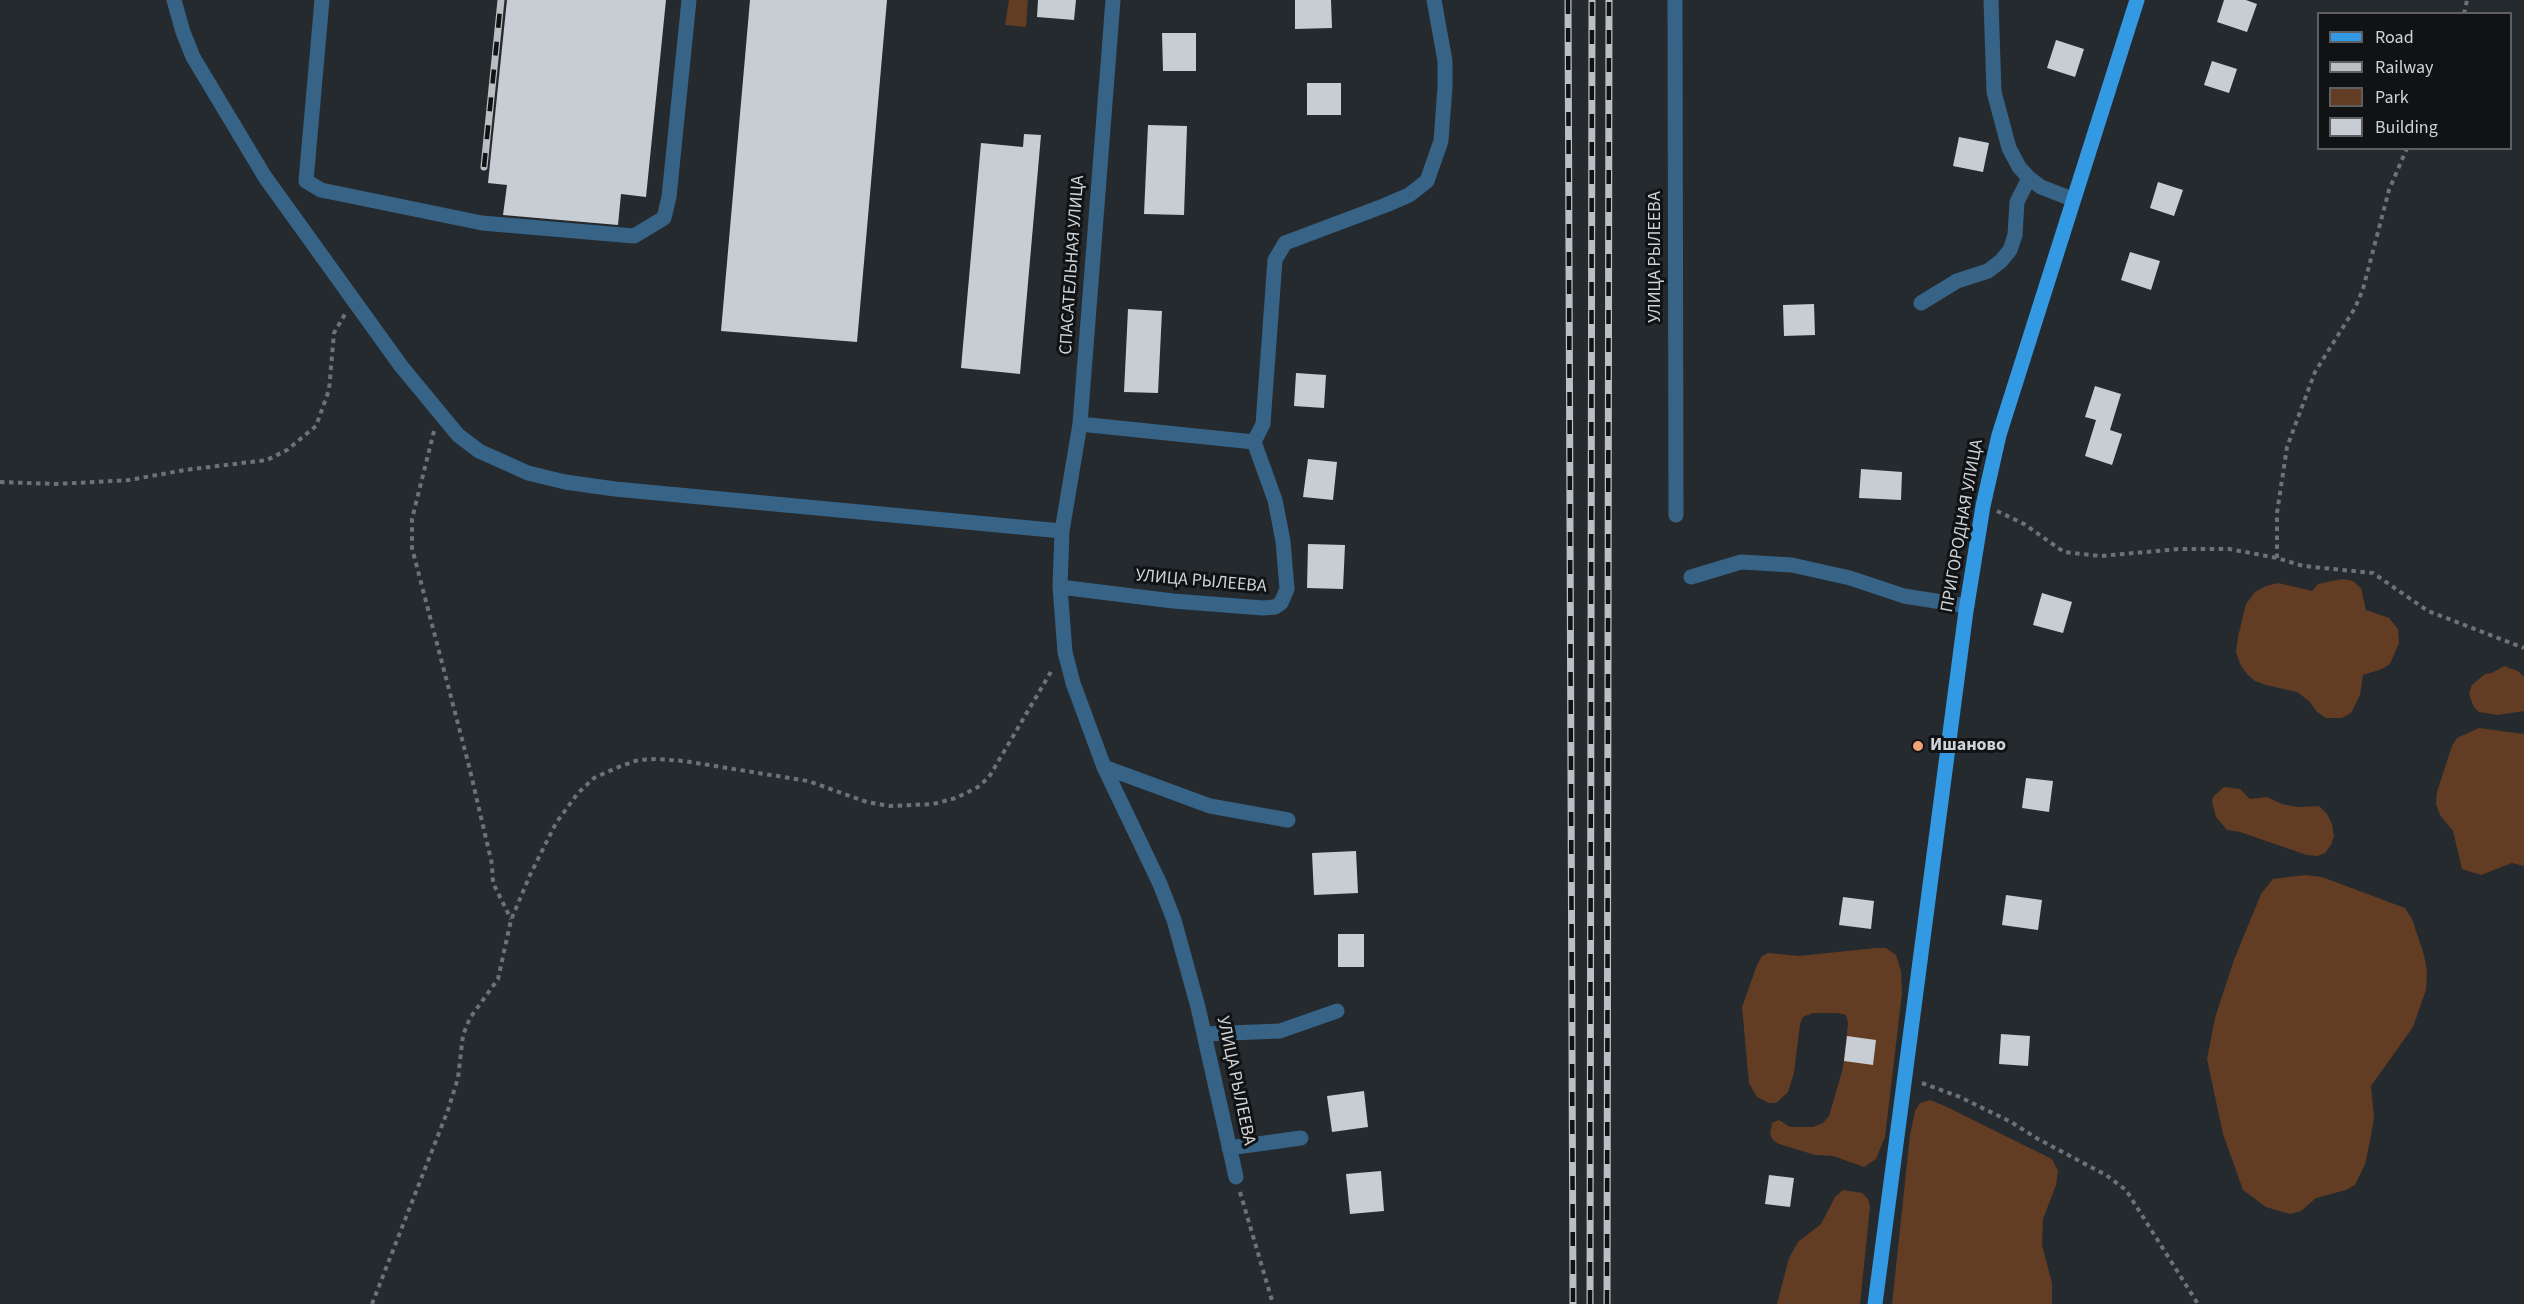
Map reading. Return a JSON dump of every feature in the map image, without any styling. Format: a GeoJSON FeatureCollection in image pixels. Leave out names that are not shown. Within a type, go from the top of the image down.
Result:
{"type":"FeatureCollection","features":[{"type":"Feature","properties":{"kind":"main road","name":"ПРИГОРОДНАЯ УЛИЦА"},"geometry":{"type":"LineString","coordinates":[[1875,1304],[1967,606],[1983,506],[1999,435],[2137,0]]}},
{"type":"Feature","properties":{"kind":"street"},"geometry":{"type":"LineString","coordinates":[[174,0],[183,32],[206,79],[265,177],[401,366],[458,435],[479,451],[528,473],[565,482],[615,489],[1062,531]]}},
{"type":"Feature","properties":{"kind":"street"},"geometry":{"type":"LineString","coordinates":[[322,0],[306,181],[321,190],[482,223],[634,236],[664,218],[669,197],[689,0]]}},
{"type":"Feature","properties":{"kind":"street","name":"СПАСАТЕЛЬНАЯ УЛИЦА"},"geometry":{"type":"LineString","coordinates":[[1060,587],[1062,531],[1080,424],[1113,0]]}},
{"type":"Feature","properties":{"kind":"street"},"geometry":{"type":"LineString","coordinates":[[1080,424],[1254,442],[1263,424],[1271,288],[1275,260],[1279,251],[1285,243],[1296,238],[1325,229],[1409,195],[1427,181],[1434,167],[1441,141],[1445,87],[1445,61],[1434,0]]}},
{"type":"Feature","properties":{"kind":"street","name":"УЛИЦА РЫЛЕЕВА"},"geometry":{"type":"LineString","coordinates":[[1675,0],[1676,515]]}},
{"type":"Feature","properties":{"kind":"street"},"geometry":{"type":"LineString","coordinates":[[1991,0],[1994,92],[2009,148],[2019,167],[2029,178],[2041,187],[2072,199]]}},
{"type":"Feature","properties":{"kind":"street"},"geometry":{"type":"LineString","coordinates":[[1921,303],[1957,281],[1988,271],[2001,261],[2010,250],[2015,236],[2018,202],[2029,178]]}},
{"type":"Feature","properties":{"kind":"street","name":"УЛИЦА РЫЛЕЕВА"},"geometry":{"type":"LineString","coordinates":[[1236,1177],[1205,1034],[1174,920],[1160,884],[1104,767],[1083,712],[1065,652],[1060,587],[1173,601],[1263,608],[1275,607],[1281,603],[1287,589],[1283,541],[1275,500],[1254,442]]}},
{"type":"Feature","properties":{"kind":"street"},"geometry":{"type":"LineString","coordinates":[[1691,577],[1741,562],[1792,565],[1850,578],[1904,596],[1967,606]]}},
{"type":"Feature","properties":{"kind":"street"},"geometry":{"type":"LineString","coordinates":[[1104,767],[1210,806],[1288,820]]}},
{"type":"Feature","properties":{"kind":"street"},"geometry":{"type":"LineString","coordinates":[[1205,1034],[1281,1031],[1337,1011]]}},
{"type":"Feature","properties":{"kind":"street"},"geometry":{"type":"LineString","coordinates":[[1229,1148],[1301,1138]]}},
{"type":"Feature","properties":{"kind":"path"},"geometry":{"type":"LineString","coordinates":[[2277,558],[2277,513],[2287,447],[2315,372],[2355,308],[2363,289],[2390,190],[2406,150]]}},
{"type":"Feature","properties":{"kind":"path"},"geometry":{"type":"LineString","coordinates":[[0,482],[56,484],[129,480],[185,470],[267,460],[287,450],[316,426],[329,390],[334,333],[354,299]]}},
{"type":"Feature","properties":{"kind":"path"},"geometry":{"type":"LineString","coordinates":[[440,415],[433,434],[412,519],[412,548],[470,766],[492,864],[494,883],[511,920]]}},
{"type":"Feature","properties":{"kind":"path"},"geometry":{"type":"LineString","coordinates":[[1983,506],[2024,524],[2064,552],[2101,556],[2203,548],[2229,549],[2277,558],[2303,566],[2373,573],[2428,610],[2524,648]]}},
{"type":"Feature","properties":{"kind":"path"},"geometry":{"type":"LineString","coordinates":[[372,1304],[448,1110],[458,1078],[463,1035],[470,1018],[498,979],[511,920],[556,823],[578,793],[594,778],[605,773],[638,760],[657,759],[684,761],[808,781],[867,802],[890,806],[921,806],[956,798],[978,787],[989,777],[1007,751],[1045,680],[1065,652]]}},
{"type":"Feature","properties":{"kind":"path"},"geometry":{"type":"LineString","coordinates":[[1904,1077],[1960,1097],[2011,1122],[2038,1140],[2106,1175],[2126,1190],[2198,1304]]}},
{"type":"Feature","properties":{"kind":"path"},"geometry":{"type":"LineString","coordinates":[[1236,1177],[1273,1304]]}},
{"type":"Feature","properties":{"kind":"green space"},"geometry":{"type":"Polygon","coordinates":[[[1009,0],[1028,0],[1026,27],[1005,25],[1009,0]]]}},
{"type":"Feature","properties":{"kind":"green space"},"geometry":{"type":"Polygon","coordinates":[[[2342,579],[2353,581],[2361,588],[2366,610],[2389,618],[2398,629],[2399,643],[2390,664],[2363,675],[2360,695],[2351,713],[2342,718],[2326,718],[2297,692],[2255,681],[2240,664],[2236,652],[2246,604],[2255,592],[2278,583],[2312,591],[2318,584],[2342,579]]]}},
{"type":"Feature","properties":{"kind":"green space"},"geometry":{"type":"Polygon","coordinates":[[[2504,666],[2518,671],[2524,677],[2524,711],[2498,715],[2479,712],[2474,707],[2469,693],[2472,685],[2485,674],[2504,666]]]}},
{"type":"Feature","properties":{"kind":"green space"},"geometry":{"type":"Polygon","coordinates":[[[2479,728],[2524,734],[2524,866],[2512,863],[2481,875],[2462,869],[2453,831],[2440,815],[2436,804],[2437,792],[2452,746],[2457,738],[2479,728]]]}},
{"type":"Feature","properties":{"kind":"green space"},"geometry":{"type":"Polygon","coordinates":[[[2224,787],[2240,789],[2250,799],[2267,797],[2282,804],[2297,807],[2319,806],[2327,814],[2332,824],[2334,836],[2331,845],[2325,853],[2317,856],[2307,855],[2240,832],[2227,830],[2216,817],[2212,802],[2213,797],[2224,787]]]}},
{"type":"Feature","properties":{"kind":"green space"},"geometry":{"type":"Polygon","coordinates":[[[2306,875],[2322,877],[2405,908],[2412,919],[2427,971],[2426,990],[2413,1027],[2371,1086],[2374,1117],[2371,1136],[2365,1164],[2355,1185],[2346,1190],[2316,1198],[2301,1211],[2290,1214],[2266,1207],[2243,1190],[2223,1134],[2207,1059],[2215,1018],[2234,960],[2261,894],[2273,879],[2306,875]]]}},
{"type":"Feature","properties":{"kind":"green space"},"geometry":{"type":"Polygon","coordinates":[[[1886,948],[1896,955],[1901,971],[1902,993],[1885,1137],[1876,1159],[1864,1167],[1833,1156],[1815,1155],[1779,1144],[1770,1134],[1772,1123],[1779,1120],[1790,1127],[1813,1127],[1823,1123],[1829,1116],[1843,1068],[1848,1023],[1846,1015],[1813,1013],[1803,1017],[1800,1024],[1794,1073],[1788,1092],[1776,1103],[1769,1103],[1757,1097],[1749,1083],[1742,1007],[1757,965],[1762,956],[1768,953],[1799,956],[1886,948]]]}},
{"type":"Feature","properties":{"kind":"green space"},"geometry":{"type":"Polygon","coordinates":[[[1930,1100],[2052,1159],[2058,1171],[2056,1185],[2043,1219],[2042,1245],[2052,1283],[2052,1304],[1892,1304],[1910,1135],[1915,1111],[1920,1103],[1930,1100]]]}},
{"type":"Feature","properties":{"kind":"green space"},"geometry":{"type":"Polygon","coordinates":[[[1843,1190],[1862,1193],[1868,1199],[1870,1207],[1860,1304],[1777,1304],[1789,1258],[1798,1242],[1821,1224],[1835,1197],[1843,1190]]]}},
{"type":"Feature","properties":{"kind":"building"},"geometry":{"type":"Polygon","coordinates":[[[507,0],[666,0],[646,197],[621,194],[618,225],[503,215],[507,185],[488,183],[507,0]]]}},
{"type":"Feature","properties":{"kind":"building"},"geometry":{"type":"Polygon","coordinates":[[[750,0],[887,0],[857,342],[721,331],[750,0]]]}},
{"type":"Feature","properties":{"kind":"building"},"geometry":{"type":"Polygon","coordinates":[[[1038,0],[1076,0],[1074,20],[1037,17],[1038,0]]]}},
{"type":"Feature","properties":{"kind":"building"},"geometry":{"type":"Polygon","coordinates":[[[1295,0],[1331,0],[1332,28],[1295,29],[1295,0]]]}},
{"type":"Feature","properties":{"kind":"building"},"geometry":{"type":"Polygon","coordinates":[[[2224,0],[2246,0],[2257,4],[2247,32],[2217,22],[2224,0]]]}},
{"type":"Feature","properties":{"kind":"building"},"geometry":{"type":"Polygon","coordinates":[[[1162,33],[1196,33],[1196,71],[1163,71],[1162,33]]]}},
{"type":"Feature","properties":{"kind":"building"},"geometry":{"type":"Polygon","coordinates":[[[2056,40],[2084,49],[2075,77],[2047,68],[2056,40]]]}},
{"type":"Feature","properties":{"kind":"building"},"geometry":{"type":"Polygon","coordinates":[[[2212,61],[2237,69],[2229,93],[2204,85],[2212,61]]]}},
{"type":"Feature","properties":{"kind":"building"},"geometry":{"type":"Polygon","coordinates":[[[1307,83],[1341,83],[1341,115],[1307,115],[1307,83]]]}},
{"type":"Feature","properties":{"kind":"building"},"geometry":{"type":"Polygon","coordinates":[[[1148,125],[1187,126],[1184,215],[1144,214],[1148,125]]]}},
{"type":"Feature","properties":{"kind":"building"},"geometry":{"type":"Polygon","coordinates":[[[1024,134],[1041,135],[1020,374],[961,368],[981,143],[1023,147],[1024,134]]]}},
{"type":"Feature","properties":{"kind":"building"},"geometry":{"type":"Polygon","coordinates":[[[1959,137],[1989,143],[1983,172],[1953,166],[1959,137]]]}},
{"type":"Feature","properties":{"kind":"building"},"geometry":{"type":"Polygon","coordinates":[[[2158,182],[2183,190],[2174,216],[2150,208],[2158,182]]]}},
{"type":"Feature","properties":{"kind":"building"},"geometry":{"type":"Polygon","coordinates":[[[2130,252],[2160,261],[2151,290],[2121,280],[2130,252]]]}},
{"type":"Feature","properties":{"kind":"building"},"geometry":{"type":"Polygon","coordinates":[[[1814,304],[1815,335],[1784,336],[1783,305],[1814,304]]]}},
{"type":"Feature","properties":{"kind":"building"},"geometry":{"type":"Polygon","coordinates":[[[1128,309],[1162,311],[1158,393],[1124,392],[1128,309]]]}},
{"type":"Feature","properties":{"kind":"building"},"geometry":{"type":"Polygon","coordinates":[[[1296,373],[1326,375],[1324,408],[1294,406],[1296,373]]]}},
{"type":"Feature","properties":{"kind":"building"},"geometry":{"type":"Polygon","coordinates":[[[2095,386],[2121,394],[2110,430],[2122,434],[2112,465],[2085,456],[2096,420],[2085,417],[2095,386]]]}},
{"type":"Feature","properties":{"kind":"building"},"geometry":{"type":"Polygon","coordinates":[[[1308,459],[1337,462],[1333,500],[1303,497],[1308,459]]]}},
{"type":"Feature","properties":{"kind":"building"},"geometry":{"type":"Polygon","coordinates":[[[1861,469],[1902,472],[1901,500],[1859,498],[1861,469]]]}},
{"type":"Feature","properties":{"kind":"building"},"geometry":{"type":"Polygon","coordinates":[[[1308,544],[1345,545],[1343,589],[1307,588],[1308,544]]]}},
{"type":"Feature","properties":{"kind":"building"},"geometry":{"type":"Polygon","coordinates":[[[2042,593],[2072,602],[2063,633],[2033,625],[2042,593]]]}},
{"type":"Feature","properties":{"kind":"building"},"geometry":{"type":"Polygon","coordinates":[[[2026,778],[2053,781],[2049,812],[2022,808],[2026,778]]]}},
{"type":"Feature","properties":{"kind":"building"},"geometry":{"type":"Polygon","coordinates":[[[1356,851],[1358,893],[1314,895],[1312,853],[1356,851]]]}},
{"type":"Feature","properties":{"kind":"building"},"geometry":{"type":"Polygon","coordinates":[[[2006,895],[2042,900],[2038,930],[2002,925],[2006,895]]]}},
{"type":"Feature","properties":{"kind":"building"},"geometry":{"type":"Polygon","coordinates":[[[1843,897],[1874,901],[1871,929],[1839,925],[1843,897]]]}},
{"type":"Feature","properties":{"kind":"building"},"geometry":{"type":"Polygon","coordinates":[[[1338,934],[1364,934],[1364,967],[1338,967],[1338,934]]]}},
{"type":"Feature","properties":{"kind":"building"},"geometry":{"type":"Polygon","coordinates":[[[2001,1034],[2030,1036],[2028,1066],[1999,1064],[2001,1034]]]}},
{"type":"Feature","properties":{"kind":"building"},"geometry":{"type":"Polygon","coordinates":[[[1847,1036],[1876,1040],[1873,1065],[1844,1061],[1847,1036]]]}},
{"type":"Feature","properties":{"kind":"building"},"geometry":{"type":"Polygon","coordinates":[[[1364,1091],[1368,1127],[1332,1132],[1327,1096],[1364,1091]]]}},
{"type":"Feature","properties":{"kind":"building"},"geometry":{"type":"Polygon","coordinates":[[[1381,1171],[1384,1211],[1350,1214],[1346,1174],[1381,1171]]]}},
{"type":"Feature","properties":{"kind":"building"},"geometry":{"type":"Polygon","coordinates":[[[1769,1175],[1794,1178],[1790,1207],[1765,1204],[1769,1175]]]}},
{"type":"Feature","properties":{"kind":"railway"},"geometry":{"type":"LineString","coordinates":[[484,167],[501,0]]}},
{"type":"Feature","properties":{"kind":"railway"},"geometry":{"type":"LineString","coordinates":[[1568,0],[1573,1304]]}},
{"type":"Feature","properties":{"kind":"railway"},"geometry":{"type":"LineString","coordinates":[[1590,1304],[1592,0]]}},
{"type":"Feature","properties":{"kind":"railway"},"geometry":{"type":"LineString","coordinates":[[1607,1304],[1609,0]]}},
{"type":"Feature","properties":{"kind":"place","name":"Ишаново"},"geometry":{"type":"Point","coordinates":[1918,746]}}]}
